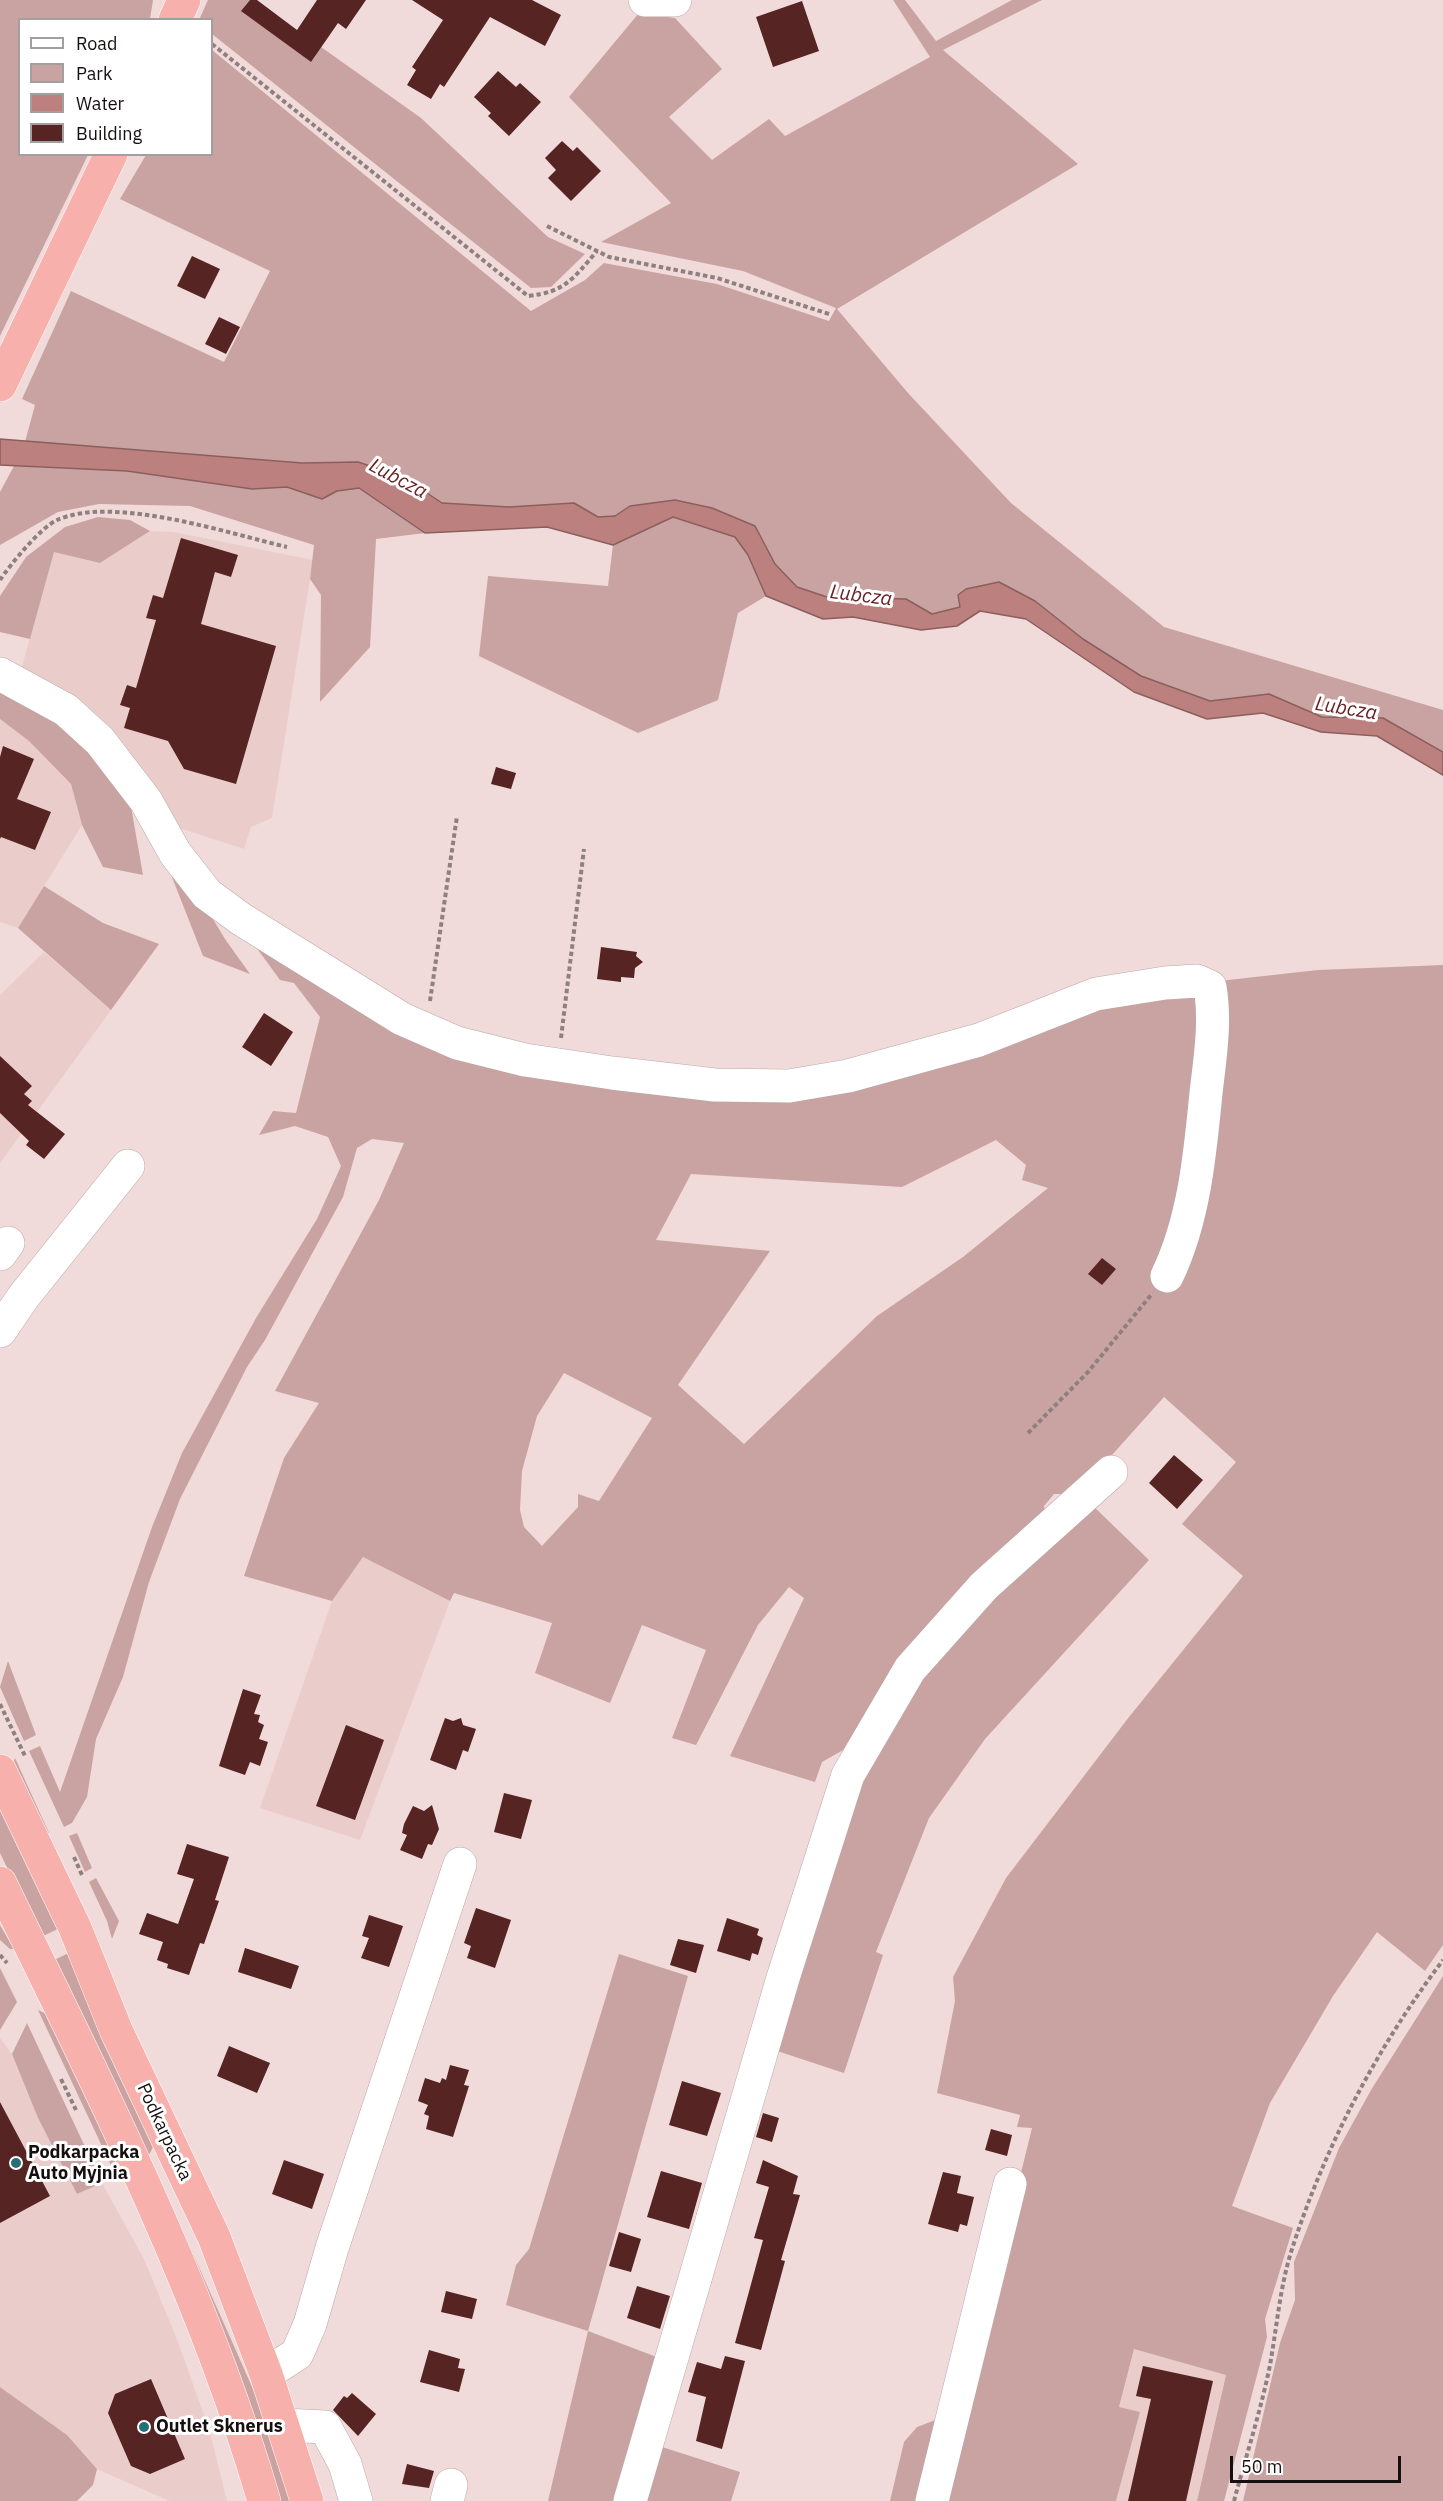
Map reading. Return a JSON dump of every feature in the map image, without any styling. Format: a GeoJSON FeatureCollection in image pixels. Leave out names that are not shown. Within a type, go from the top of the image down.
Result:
{"type":"FeatureCollection","features":[{"type":"Feature","properties":{"kind":"highway"},"geometry":{"type":"LineString","coordinates":[[176,18],[184,0]]}},
{"type":"Feature","properties":{"kind":"highway"},"geometry":{"type":"LineString","coordinates":[[0,385],[110,156]]}},
{"type":"Feature","properties":{"kind":"highway","name":"Podkarpacka"},"geometry":{"type":"LineString","coordinates":[[0,1771],[75,1928],[116,2030],[214,2237],[266,2374],[307,2501]]}},
{"type":"Feature","properties":{"kind":"highway"},"geometry":{"type":"LineString","coordinates":[[0,1883],[147,2188],[206,2328],[264,2501]]}},
{"type":"Feature","properties":{"kind":"highway"},"geometry":{"type":"LineString","coordinates":[[147,2188],[152,2170],[162,2172],[187,2227],[214,2237]]}},
{"type":"Feature","properties":{"kind":"street"},"geometry":{"type":"LineString","coordinates":[[645,0],[663,2],[675,0]]}},
{"type":"Feature","properties":{"kind":"street"},"geometry":{"type":"LineString","coordinates":[[0,674],[66,710],[100,741],[146,801],[175,853],[207,894],[242,919],[402,1019],[457,1043],[558,1066],[715,1085],[789,1086],[848,1076],[978,1040],[1096,994],[1165,983],[1197,981],[1210,987],[1213,1006],[1211,1048],[1194,1189],[1177,1254],[1167,1276]]}},
{"type":"Feature","properties":{"kind":"street"},"geometry":{"type":"LineString","coordinates":[[0,1331],[24,1296],[128,1166]]}},
{"type":"Feature","properties":{"kind":"street"},"geometry":{"type":"LineString","coordinates":[[630,2501],[783,1978],[848,1775],[910,1669],[984,1586],[1111,1472]]}},
{"type":"Feature","properties":{"kind":"street"},"geometry":{"type":"LineString","coordinates":[[266,2374],[297,2354],[310,2324],[332,2248],[460,1864]]}},
{"type":"Feature","properties":{"kind":"street"},"geometry":{"type":"LineString","coordinates":[[932,2501],[1010,2184]]}},
{"type":"Feature","properties":{"kind":"street"},"geometry":{"type":"LineString","coordinates":[[282,2425],[325,2427],[345,2464],[356,2501]]}},
{"type":"Feature","properties":{"kind":"path"},"geometry":{"type":"LineString","coordinates":[[213,45],[528,297],[550,294],[565,284],[597,251]]}},
{"type":"Feature","properties":{"kind":"path"},"geometry":{"type":"LineString","coordinates":[[547,226],[609,257],[717,278],[829,314]]}},
{"type":"Feature","properties":{"kind":"path"},"geometry":{"type":"LineString","coordinates":[[0,580],[13,560],[56,520],[105,510],[160,517],[287,547]]}},
{"type":"Feature","properties":{"kind":"path"},"geometry":{"type":"LineString","coordinates":[[426,1029],[458,816]]}},
{"type":"Feature","properties":{"kind":"path"},"geometry":{"type":"LineString","coordinates":[[558,1066],[584,849]]}},
{"type":"Feature","properties":{"kind":"path"},"geometry":{"type":"LineString","coordinates":[[1028,1433],[1088,1372],[1167,1276]]}},
{"type":"Feature","properties":{"kind":"path"},"geometry":{"type":"LineString","coordinates":[[1234,2501],[1270,2365],[1274,2327],[1291,2251],[1318,2175],[1363,2079],[1443,1960]]}},
{"type":"Feature","properties":{"kind":"shaded area"},"geometry":{"type":"Polygon","coordinates":[[[150,531],[174,532],[313,560],[272,818],[251,827],[244,849],[173,826],[21,670],[54,551],[100,563],[150,531]]]}},
{"type":"Feature","properties":{"kind":"shaded area"},"geometry":{"type":"Polygon","coordinates":[[[0,719],[29,741],[71,784],[82,825],[18,928],[0,922],[0,719]]]}},
{"type":"Feature","properties":{"kind":"shaded area"},"geometry":{"type":"Polygon","coordinates":[[[44,952],[111,1010],[0,1163],[0,995],[44,952]]]}},
{"type":"Feature","properties":{"kind":"shaded area"},"geometry":{"type":"Polygon","coordinates":[[[363,1557],[450,1601],[360,1840],[260,1808],[332,1601],[363,1557]]]}},
{"type":"Feature","properties":{"kind":"shaded area"},"geometry":{"type":"Polygon","coordinates":[[[0,2038],[12,2054],[38,2118],[77,2194],[102,2183],[144,2259],[178,2342],[210,2432],[227,2501],[169,2501],[97,2469],[67,2435],[0,2387],[0,2038]]]}},
{"type":"Feature","properties":{"kind":"shaded area"},"geometry":{"type":"Polygon","coordinates":[[[1134,2349],[1226,2374],[1197,2501],[1116,2501],[1140,2412],[1119,2408],[1134,2349]]]}},
{"type":"Feature","properties":{"kind":"green space"},"geometry":{"type":"Polygon","coordinates":[[[0,0],[153,0],[150,18],[18,18],[18,156],[88,156],[0,336],[0,0]]]}},
{"type":"Feature","properties":{"kind":"green space"},"geometry":{"type":"Polygon","coordinates":[[[208,0],[250,0],[242,11],[311,62],[321,47],[421,118],[548,237],[585,254],[551,287],[531,288],[213,35],[213,18],[200,18],[208,0]]]}},
{"type":"Feature","properties":{"kind":"green space"},"geometry":{"type":"Polygon","coordinates":[[[893,0],[905,0],[936,41],[1012,0],[1042,0],[943,50],[1078,164],[837,309],[908,393],[1011,503],[1164,627],[1443,710],[1443,752],[1383,718],[1322,717],[1269,694],[1210,701],[1141,676],[1083,639],[1035,601],[960,607],[931,614],[906,599],[827,597],[797,587],[775,564],[755,526],[712,508],[674,500],[630,506],[615,516],[598,517],[574,503],[509,507],[442,503],[403,477],[358,462],[302,463],[25,442],[35,405],[22,399],[71,291],[224,362],[270,271],[120,199],[145,156],[213,156],[213,51],[531,311],[585,280],[604,263],[717,284],[829,321],[836,308],[743,271],[601,242],[671,203],[569,97],[639,13],[675,18],[722,69],[669,117],[712,160],[769,119],[785,136],[930,57],[893,0]]]}},
{"type":"Feature","properties":{"kind":"green space"},"geometry":{"type":"Polygon","coordinates":[[[14,466],[127,471],[252,489],[287,487],[322,499],[337,491],[359,488],[425,533],[376,539],[370,647],[320,702],[321,595],[310,579],[314,545],[190,506],[99,504],[58,512],[0,545],[0,492],[14,466]]]}},
{"type":"Feature","properties":{"kind":"green space"},"geometry":{"type":"Polygon","coordinates":[[[98,517],[130,520],[150,531],[100,563],[54,552],[30,639],[0,632],[0,596],[26,557],[65,527],[98,517]]]}},
{"type":"Feature","properties":{"kind":"green space"},"geometry":{"type":"Polygon","coordinates":[[[673,517],[735,537],[748,555],[766,596],[738,613],[718,700],[638,733],[479,656],[488,576],[608,586],[613,545],[673,517]]]}},
{"type":"Feature","properties":{"kind":"green space"},"geometry":{"type":"Polygon","coordinates":[[[0,684],[84,735],[130,801],[143,875],[103,867],[82,825],[71,784],[29,741],[0,719],[0,684]]]}},
{"type":"Feature","properties":{"kind":"green space"},"geometry":{"type":"Polygon","coordinates":[[[166,862],[191,883],[225,939],[250,974],[203,956],[166,862]]]}},
{"type":"Feature","properties":{"kind":"green space"},"geometry":{"type":"Polygon","coordinates":[[[44,886],[103,923],[159,944],[111,1010],[18,928],[44,886]]]}},
{"type":"Feature","properties":{"kind":"green space"},"geometry":{"type":"Polygon","coordinates":[[[240,925],[348,1001],[706,1092],[1228,980],[1318,970],[1443,965],[1443,1945],[1425,1971],[1377,1932],[1333,1996],[1270,2103],[1232,2206],[1293,2228],[1265,2319],[1267,2337],[1224,2501],[1197,2501],[1226,2375],[1134,2349],[1119,2407],[1140,2412],[1116,2501],[940,2501],[1032,2128],[1017,2127],[1020,2115],[937,2093],[955,2001],[953,1977],[1006,1878],[1129,1717],[1243,1576],[1182,1524],[1236,1462],[1164,1397],[1077,1494],[1054,1494],[1044,1506],[1045,1512],[845,1749],[822,1762],[815,1782],[730,1756],[804,1598],[789,1587],[758,1625],[696,1745],[672,1738],[706,1650],[642,1625],[610,1703],[535,1673],[552,1623],[454,1593],[450,1601],[363,1557],[332,1601],[244,1576],[284,1458],[319,1403],[275,1391],[379,1200],[404,1143],[372,1139],[357,1148],[343,1197],[265,1340],[247,1367],[180,1499],[149,1582],[123,1677],[96,1739],[87,1797],[72,1823],[64,1827],[29,1751],[40,1746],[60,1792],[152,1527],[182,1453],[256,1318],[317,1219],[341,1166],[328,1137],[295,1126],[259,1135],[273,1111],[296,1113],[320,1017],[294,983],[280,980],[240,925]],[[996,1140],[902,1187],[691,1174],[656,1240],[770,1251],[678,1385],[744,1444],[877,1316],[963,1257],[1048,1188],[1022,1180],[1026,1165],[996,1140]],[[564,1373],[537,1416],[522,1471],[520,1510],[524,1527],[542,1546],[578,1507],[578,1494],[599,1501],[652,1418],[564,1373]]]}},
{"type":"Feature","properties":{"kind":"green space"},"geometry":{"type":"Polygon","coordinates":[[[1090,1503],[1149,1560],[985,1739],[929,1818],[876,1952],[883,1955],[844,2073],[771,2049],[849,1792],[940,1650],[1090,1503]]]}},
{"type":"Feature","properties":{"kind":"green space"},"geometry":{"type":"Polygon","coordinates":[[[8,1661],[36,1735],[24,1741],[0,1687],[8,1661]]]}},
{"type":"Feature","properties":{"kind":"green space"},"geometry":{"type":"Polygon","coordinates":[[[15,1758],[49,1833],[38,1831],[10,1771],[15,1758]]]}},
{"type":"Feature","properties":{"kind":"green space"},"geometry":{"type":"Polygon","coordinates":[[[0,1794],[62,1927],[41,1937],[0,1853],[0,1794]]]}},
{"type":"Feature","properties":{"kind":"green space"},"geometry":{"type":"Polygon","coordinates":[[[77,1833],[92,1868],[85,1872],[69,1836],[77,1833]]]}},
{"type":"Feature","properties":{"kind":"green space"},"geometry":{"type":"Polygon","coordinates":[[[96,1878],[119,1921],[112,1939],[107,1921],[89,1882],[96,1878]]]}},
{"type":"Feature","properties":{"kind":"green space"},"geometry":{"type":"Polygon","coordinates":[[[0,1925],[14,1949],[10,1949],[0,1940],[0,1925]]]}},
{"type":"Feature","properties":{"kind":"green space"},"geometry":{"type":"Polygon","coordinates":[[[73,1951],[153,2137],[153,2147],[148,2157],[52,1961],[73,1951]]]}},
{"type":"Feature","properties":{"kind":"green space"},"geometry":{"type":"Polygon","coordinates":[[[619,1954],[688,1976],[588,2331],[506,2305],[516,2265],[529,2249],[619,1954]]]}},
{"type":"Feature","properties":{"kind":"green space"},"geometry":{"type":"Polygon","coordinates":[[[0,1968],[17,2002],[0,2030],[0,1968]]]}},
{"type":"Feature","properties":{"kind":"green space"},"geometry":{"type":"Polygon","coordinates":[[[1443,1976],[1443,2501],[1243,2501],[1280,2343],[1295,2300],[1294,2262],[1339,2148],[1371,2090],[1443,1976]]]}},
{"type":"Feature","properties":{"kind":"green space"},"geometry":{"type":"Polygon","coordinates":[[[38,2010],[51,2016],[120,2162],[116,2176],[38,2010]]]}},
{"type":"Feature","properties":{"kind":"green space"},"geometry":{"type":"Polygon","coordinates":[[[27,2023],[102,2183],[77,2194],[38,2118],[12,2054],[27,2023]]]}},
{"type":"Feature","properties":{"kind":"green space"},"geometry":{"type":"Polygon","coordinates":[[[170,2202],[257,2398],[293,2501],[277,2501],[166,2203],[170,2202]]]}},
{"type":"Feature","properties":{"kind":"green space"},"geometry":{"type":"Polygon","coordinates":[[[588,2331],[662,2359],[621,2501],[548,2501],[588,2331]]]}},
{"type":"Feature","properties":{"kind":"green space"},"geometry":{"type":"Polygon","coordinates":[[[0,2387],[67,2435],[97,2469],[93,2485],[77,2501],[0,2501],[0,2387]]]}},
{"type":"Feature","properties":{"kind":"green space"},"geometry":{"type":"Polygon","coordinates":[[[946,2416],[926,2501],[890,2501],[904,2442],[917,2427],[946,2416]]]}},
{"type":"Feature","properties":{"kind":"green space"},"geometry":{"type":"Polygon","coordinates":[[[659,2446],[740,2472],[731,2501],[643,2501],[659,2446]]]}},
{"type":"Feature","properties":{"kind":"water","name":"Lubcza"},"geometry":{"type":"Polygon","coordinates":[[[0,439],[302,463],[358,462],[403,477],[442,503],[509,507],[574,503],[598,517],[615,516],[630,506],[675,500],[712,508],[755,526],[775,564],[797,587],[827,597],[906,599],[932,614],[960,607],[958,595],[966,589],[999,582],[1035,601],[1083,639],[1141,676],[1210,701],[1269,694],[1322,717],[1383,718],[1443,752],[1443,775],[1377,736],[1321,732],[1263,713],[1207,719],[1134,692],[1026,619],[980,611],[957,626],[921,630],[853,617],[823,619],[766,596],[748,555],[735,537],[673,517],[613,545],[547,527],[425,533],[359,488],[337,491],[322,499],[287,487],[252,489],[127,471],[0,465],[0,439]]]}},
{"type":"Feature","properties":{"kind":"building"},"geometry":{"type":"Polygon","coordinates":[[[250,0],[257,0],[297,30],[317,0],[366,0],[346,29],[338,23],[311,62],[241,11],[250,0]]]}},
{"type":"Feature","properties":{"kind":"building"},"geometry":{"type":"Polygon","coordinates":[[[412,0],[532,0],[561,15],[545,46],[490,17],[444,87],[440,84],[431,99],[407,85],[416,70],[412,67],[443,20],[412,0]]]}},
{"type":"Feature","properties":{"kind":"building"},"geometry":{"type":"Polygon","coordinates":[[[802,1],[819,51],[773,67],[756,17],[802,1]]]}},
{"type":"Feature","properties":{"kind":"building"},"geometry":{"type":"Polygon","coordinates":[[[498,71],[516,87],[520,83],[541,102],[509,136],[488,116],[491,113],[474,97],[498,71]]]}},
{"type":"Feature","properties":{"kind":"building"},"geometry":{"type":"Polygon","coordinates":[[[562,141],[573,151],[577,147],[601,171],[571,201],[548,178],[556,170],[545,158],[562,141]]]}},
{"type":"Feature","properties":{"kind":"building"},"geometry":{"type":"Polygon","coordinates":[[[192,256],[220,269],[205,299],[177,286],[192,256]]]}},
{"type":"Feature","properties":{"kind":"building"},"geometry":{"type":"Polygon","coordinates":[[[219,317],[240,327],[226,354],[205,344],[219,317]]]}},
{"type":"Feature","properties":{"kind":"building"},"geometry":{"type":"Polygon","coordinates":[[[181,538],[238,555],[231,577],[215,572],[201,624],[276,646],[236,784],[184,769],[168,741],[124,728],[130,708],[120,705],[127,685],[136,688],[156,620],[146,618],[153,595],[163,598],[181,538]]]}},
{"type":"Feature","properties":{"kind":"building"},"geometry":{"type":"Polygon","coordinates":[[[3,746],[34,759],[17,799],[51,812],[35,850],[1,837],[0,839],[0,757],[3,746]]]}},
{"type":"Feature","properties":{"kind":"building"},"geometry":{"type":"Polygon","coordinates":[[[496,767],[516,773],[511,789],[491,784],[496,767]]]}},
{"type":"Feature","properties":{"kind":"building"},"geometry":{"type":"Polygon","coordinates":[[[601,947],[637,952],[636,956],[643,962],[635,968],[634,978],[621,977],[621,982],[597,979],[601,947]]]}},
{"type":"Feature","properties":{"kind":"building"},"geometry":{"type":"Polygon","coordinates":[[[264,1013],[293,1032],[271,1066],[242,1047],[264,1013]]]}},
{"type":"Feature","properties":{"kind":"building"},"geometry":{"type":"Polygon","coordinates":[[[0,1056],[32,1086],[24,1094],[32,1101],[28,1105],[65,1134],[44,1159],[26,1145],[29,1141],[0,1113],[0,1056]]]}},
{"type":"Feature","properties":{"kind":"building"},"geometry":{"type":"Polygon","coordinates":[[[1102,1258],[1116,1269],[1102,1285],[1088,1274],[1102,1258]]]}},
{"type":"Feature","properties":{"kind":"building"},"geometry":{"type":"Polygon","coordinates":[[[1174,1455],[1203,1480],[1177,1509],[1149,1483],[1174,1455]]]}},
{"type":"Feature","properties":{"kind":"building"},"geometry":{"type":"Polygon","coordinates":[[[243,1689],[261,1695],[254,1714],[260,1715],[258,1722],[264,1725],[259,1739],[268,1742],[260,1766],[250,1762],[245,1775],[219,1766],[243,1689]]]}},
{"type":"Feature","properties":{"kind":"building"},"geometry":{"type":"Polygon","coordinates":[[[445,1718],[453,1721],[461,1718],[463,1725],[476,1729],[468,1752],[463,1750],[456,1770],[430,1760],[445,1718]]]}},
{"type":"Feature","properties":{"kind":"building"},"geometry":{"type":"Polygon","coordinates":[[[346,1725],[384,1740],[355,1820],[316,1806],[346,1725]]]}},
{"type":"Feature","properties":{"kind":"building"},"geometry":{"type":"Polygon","coordinates":[[[504,1793],[532,1800],[521,1839],[494,1832],[504,1793]]]}},
{"type":"Feature","properties":{"kind":"building"},"geometry":{"type":"Polygon","coordinates":[[[432,1805],[439,1829],[432,1845],[428,1844],[422,1859],[400,1850],[407,1835],[402,1833],[404,1824],[413,1806],[424,1811],[432,1805]]]}},
{"type":"Feature","properties":{"kind":"building"},"geometry":{"type":"Polygon","coordinates":[[[187,1844],[229,1857],[215,1900],[219,1901],[204,1944],[200,1943],[189,1975],[167,1968],[168,1964],[157,1960],[163,1942],[139,1934],[147,1913],[178,1924],[194,1879],[177,1874],[187,1844]]]}},
{"type":"Feature","properties":{"kind":"building"},"geometry":{"type":"Polygon","coordinates":[[[476,1908],[511,1920],[495,1968],[467,1958],[471,1946],[464,1943],[476,1908]]]}},
{"type":"Feature","properties":{"kind":"building"},"geometry":{"type":"Polygon","coordinates":[[[369,1915],[403,1926],[389,1967],[361,1958],[369,1938],[362,1936],[369,1915]]]}},
{"type":"Feature","properties":{"kind":"building"},"geometry":{"type":"Polygon","coordinates":[[[727,1918],[759,1929],[757,1935],[763,1938],[758,1955],[752,1953],[750,1961],[717,1951],[727,1918]]]}},
{"type":"Feature","properties":{"kind":"building"},"geometry":{"type":"Polygon","coordinates":[[[678,1939],[704,1945],[696,1973],[670,1965],[678,1939]]]}},
{"type":"Feature","properties":{"kind":"building"},"geometry":{"type":"Polygon","coordinates":[[[245,1948],[299,1966],[291,1989],[238,1972],[245,1948]]]}},
{"type":"Feature","properties":{"kind":"building"},"geometry":{"type":"Polygon","coordinates":[[[229,2046],[270,2063],[257,2093],[217,2076],[229,2046]]]}},
{"type":"Feature","properties":{"kind":"building"},"geometry":{"type":"Polygon","coordinates":[[[450,2065],[469,2070],[464,2085],[469,2086],[453,2137],[426,2129],[429,2116],[424,2114],[428,2105],[418,2101],[425,2078],[440,2083],[442,2078],[446,2080],[450,2065]]]}},
{"type":"Feature","properties":{"kind":"building"},"geometry":{"type":"Polygon","coordinates":[[[682,2081],[721,2093],[707,2136],[669,2125],[682,2081]]]}},
{"type":"Feature","properties":{"kind":"building","name":"Podkarpacka Auto Myjnia"},"geometry":{"type":"Polygon","coordinates":[[[0,2102],[50,2196],[0,2223],[0,2102]]]}},
{"type":"Feature","properties":{"kind":"building"},"geometry":{"type":"Polygon","coordinates":[[[763,2113],[779,2118],[772,2142],[756,2137],[763,2113]]]}},
{"type":"Feature","properties":{"kind":"building"},"geometry":{"type":"Polygon","coordinates":[[[991,2129],[1012,2135],[1007,2156],[985,2150],[991,2129]]]}},
{"type":"Feature","properties":{"kind":"building"},"geometry":{"type":"Polygon","coordinates":[[[284,2160],[324,2174],[312,2209],[272,2194],[284,2160]]]}},
{"type":"Feature","properties":{"kind":"building"},"geometry":{"type":"Polygon","coordinates":[[[763,2160],[798,2176],[793,2194],[800,2195],[781,2260],[785,2261],[761,2350],[735,2343],[763,2240],[754,2238],[769,2187],[756,2183],[763,2160]]]}},
{"type":"Feature","properties":{"kind":"building"},"geometry":{"type":"Polygon","coordinates":[[[661,2171],[702,2183],[689,2229],[647,2217],[661,2171]]]}},
{"type":"Feature","properties":{"kind":"building"},"geometry":{"type":"Polygon","coordinates":[[[943,2172],[961,2176],[957,2193],[974,2197],[967,2226],[960,2224],[958,2232],[928,2224],[943,2172]]]}},
{"type":"Feature","properties":{"kind":"building"},"geometry":{"type":"Polygon","coordinates":[[[619,2232],[641,2239],[631,2272],[609,2266],[619,2232]]]}},
{"type":"Feature","properties":{"kind":"building"},"geometry":{"type":"Polygon","coordinates":[[[637,2286],[670,2296],[660,2329],[627,2318],[637,2286]]]}},
{"type":"Feature","properties":{"kind":"building"},"geometry":{"type":"Polygon","coordinates":[[[446,2291],[477,2299],[472,2319],[441,2312],[446,2291]]]}},
{"type":"Feature","properties":{"kind":"building"},"geometry":{"type":"Polygon","coordinates":[[[429,2350],[460,2359],[458,2368],[465,2369],[459,2392],[420,2382],[429,2350]]]}},
{"type":"Feature","properties":{"kind":"building"},"geometry":{"type":"Polygon","coordinates":[[[725,2356],[745,2361],[722,2449],[696,2441],[706,2397],[688,2392],[697,2362],[721,2369],[725,2356]]]}},
{"type":"Feature","properties":{"kind":"building"},"geometry":{"type":"Polygon","coordinates":[[[1143,2366],[1213,2381],[1186,2501],[1128,2501],[1151,2399],[1136,2396],[1143,2366]]]}},
{"type":"Feature","properties":{"kind":"building"},"geometry":{"type":"Polygon","coordinates":[[[151,2379],[185,2459],[150,2474],[131,2466],[108,2413],[115,2394],[151,2379]]]}},
{"type":"Feature","properties":{"kind":"building"},"geometry":{"type":"Polygon","coordinates":[[[352,2393],[376,2414],[358,2436],[333,2410],[344,2396],[347,2398],[352,2393]]]}},
{"type":"Feature","properties":{"kind":"building"},"geometry":{"type":"Polygon","coordinates":[[[407,2464],[434,2471],[429,2488],[402,2484],[407,2464]]]}},
{"type":"Feature","properties":{"kind":"place","name":"Podkarpacka Auto Myjnia"},"geometry":{"type":"Point","coordinates":[16,2163]}},
{"type":"Feature","properties":{"kind":"place","name":"Outlet Sknerus"},"geometry":{"type":"Point","coordinates":[144,2427]}}]}
